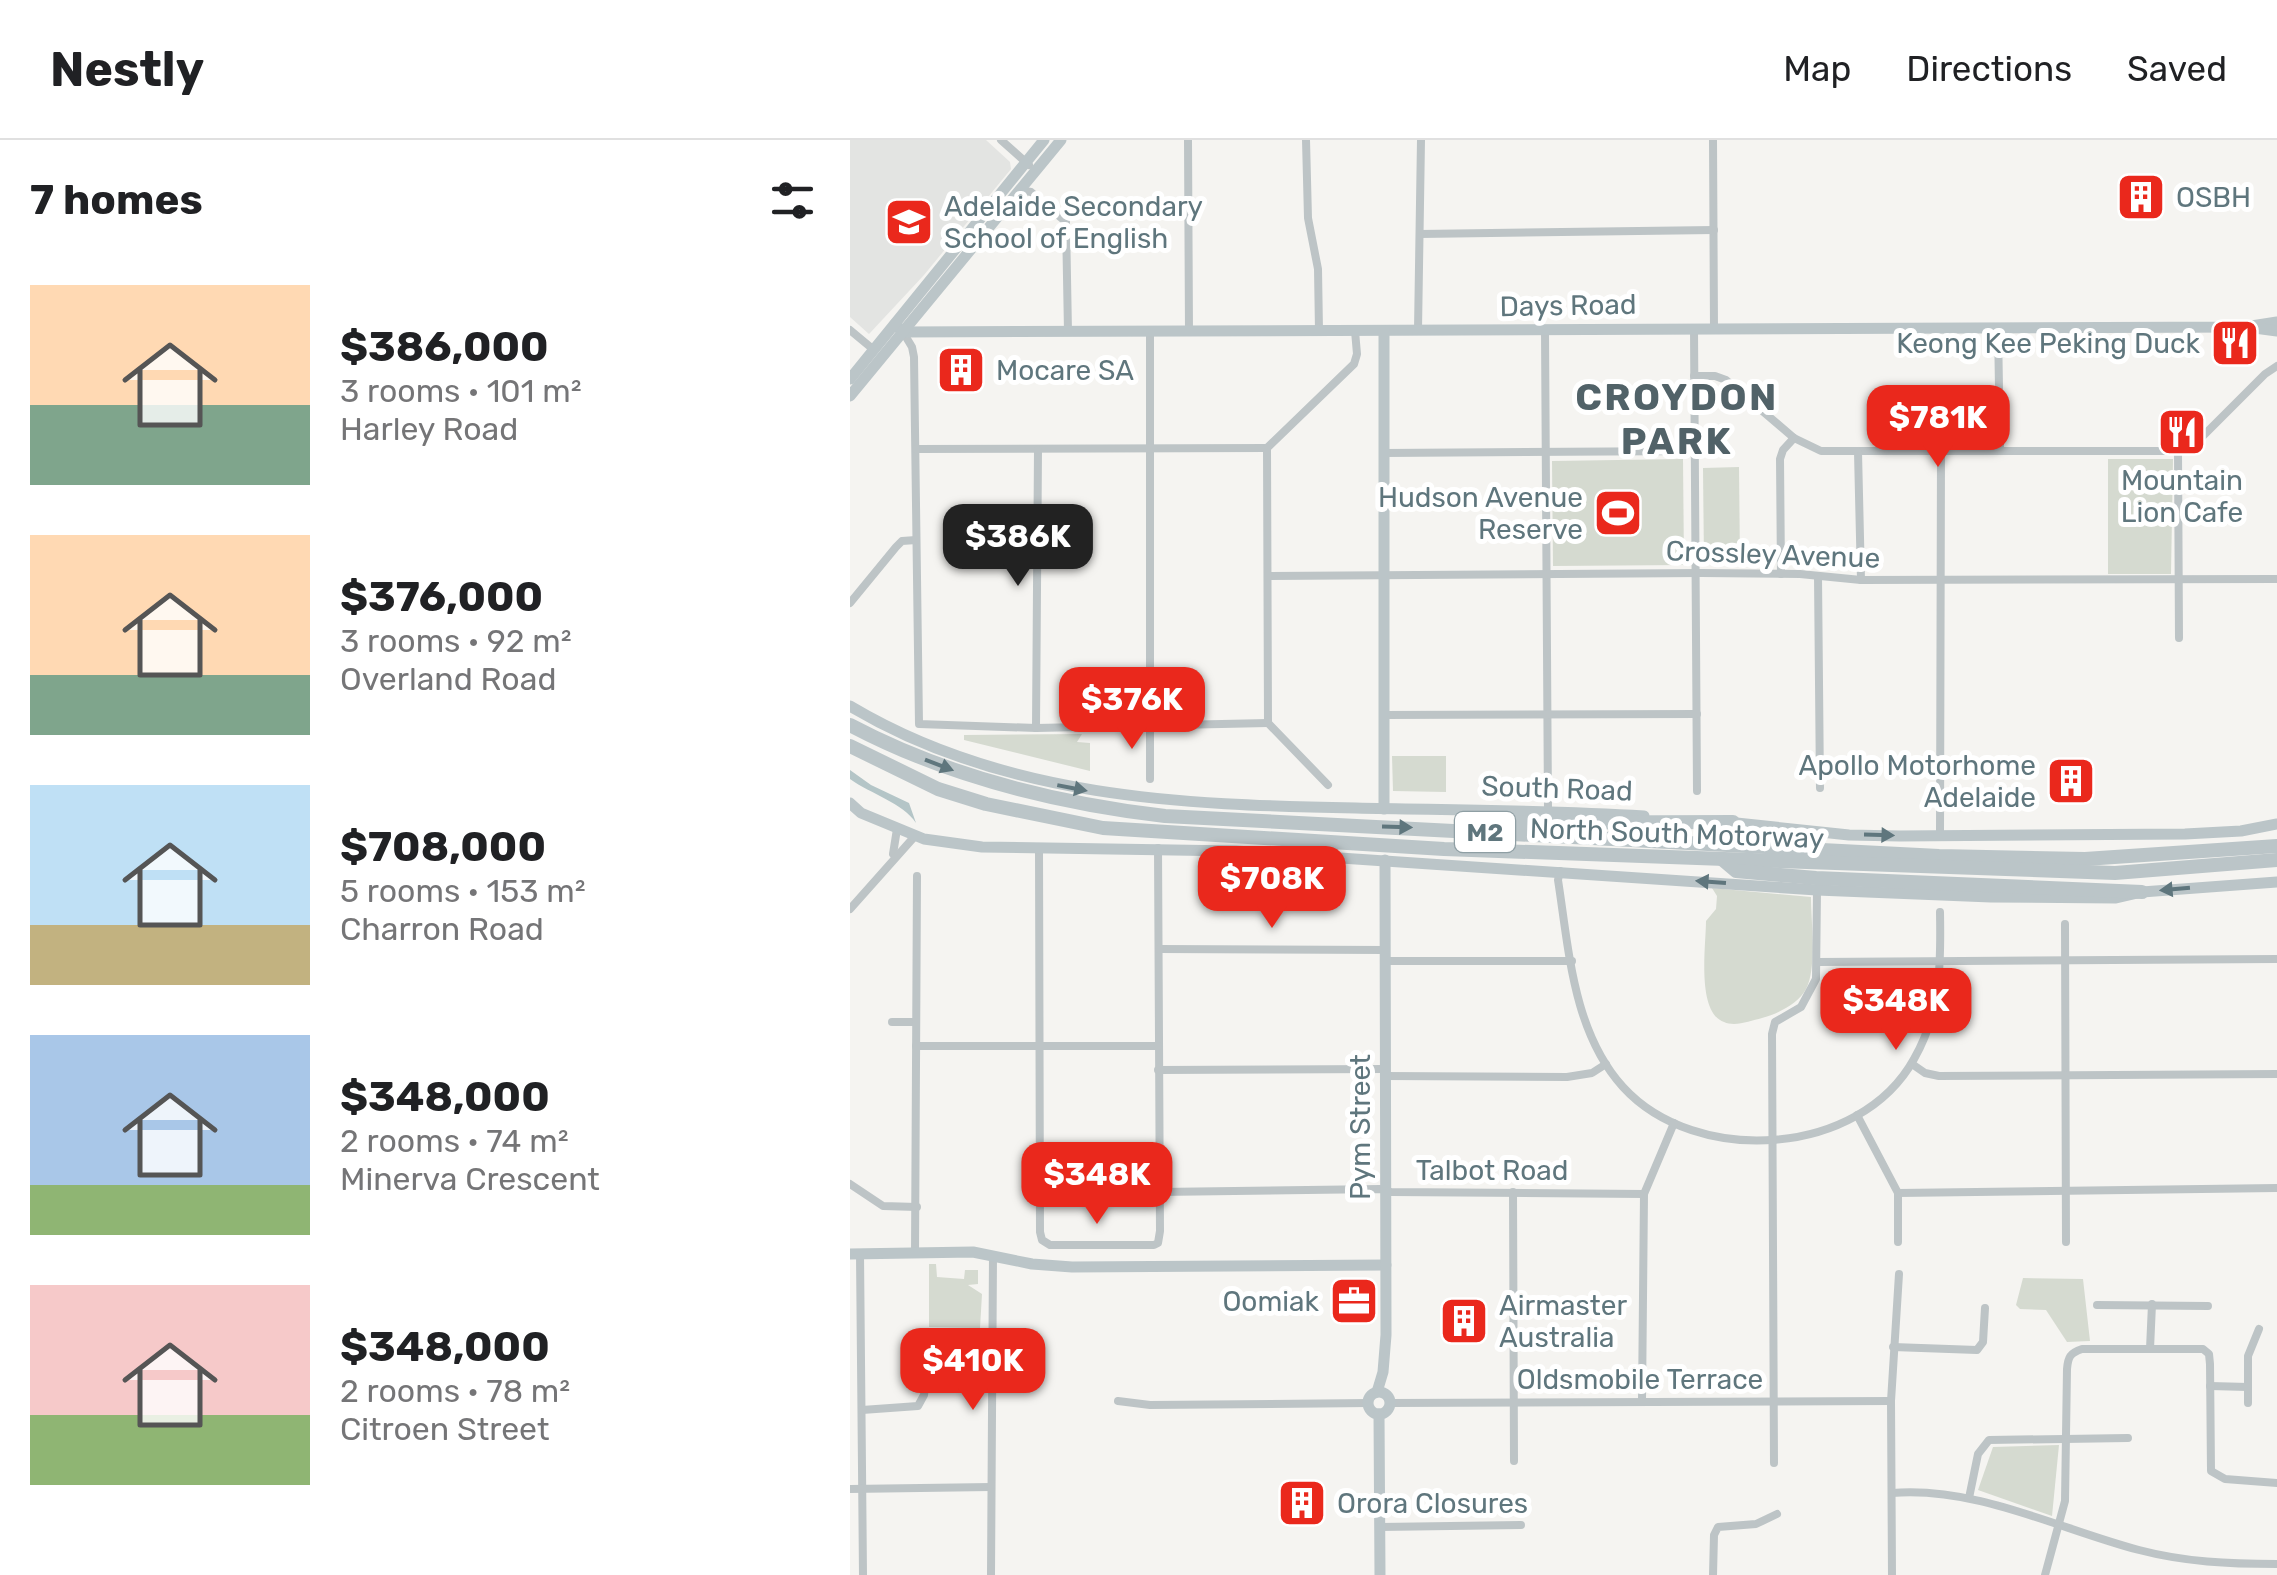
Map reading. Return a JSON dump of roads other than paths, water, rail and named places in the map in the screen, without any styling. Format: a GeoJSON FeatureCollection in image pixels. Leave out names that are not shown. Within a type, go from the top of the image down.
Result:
{"type":"FeatureCollection","features":[{"type":"Feature","properties":{"kind":"highway","name":"North South Motorway"},"geometry":{"type":"LineString","coordinates":[[850,726],[980,780],[1115,810],[1224,820],[2136,865],[2277,846]]}},
{"type":"Feature","properties":{"kind":"highway","name":"North South Motorway"},"geometry":{"type":"LineString","coordinates":[[850,746],[875,761],[963,797],[1103,828],[1444,849],[1723,860],[2136,865],[2277,860]]}},
{"type":"Feature","properties":{"kind":"highway"},"geometry":{"type":"LineString","coordinates":[[1452,830],[1486,823],[1733,822]]}},
{"type":"Feature","properties":{"kind":"highway"},"geometry":{"type":"LineString","coordinates":[[1723,860],[1736,872],[2142,892]]}},
{"type":"Feature","properties":{"kind":"main road"},"geometry":{"type":"LineString","coordinates":[[850,379],[1026,191],[1031,166],[1044,140]]}},
{"type":"Feature","properties":{"kind":"main road"},"geometry":{"type":"LineString","coordinates":[[850,396],[899,328],[1031,166],[1061,140]]}},
{"type":"Feature","properties":{"kind":"main road","name":"Days Road"},"geometry":{"type":"LineString","coordinates":[[899,328],[1068,332],[2245,326],[2275,329]]}},
{"type":"Feature","properties":{"kind":"main road"},"geometry":{"type":"LineString","coordinates":[[1384,330],[1384,808]]}},
{"type":"Feature","properties":{"kind":"main road","name":"South Road"},"geometry":{"type":"LineString","coordinates":[[850,706],[960,757],[1035,780],[1093,792],[1189,803],[1548,810],[1849,834],[1940,836],[2184,834],[2241,831],[2276,824]]}},
{"type":"Feature","properties":{"kind":"main road"},"geometry":{"type":"LineString","coordinates":[[850,804],[896,829],[950,845],[1236,851],[1991,898],[2116,898],[2142,892],[2275,884]]}},
{"type":"Feature","properties":{"kind":"main road","name":"Pym Street"},"geometry":{"type":"LineString","coordinates":[[1373,1398],[1384,1360],[1385,860]]}},
{"type":"Feature","properties":{"kind":"main road"},"geometry":{"type":"LineString","coordinates":[[855,1254],[993,1255],[1032,1264],[1072,1266],[1386,1265]]}},
{"type":"Feature","properties":{"kind":"main road"},"geometry":{"type":"LineString","coordinates":[[1386,1394],[1390,1403],[1386,1411],[1379,1414],[1371,1410],[1373,1398],[1386,1394]]}},
{"type":"Feature","properties":{"kind":"main road"},"geometry":{"type":"LineString","coordinates":[[1379,1414],[1380,1575]]}},
{"type":"Feature","properties":{"kind":"street"},"geometry":{"type":"LineString","coordinates":[[1001,140],[1031,166]]}},
{"type":"Feature","properties":{"kind":"street"},"geometry":{"type":"LineString","coordinates":[[1188,140],[1189,332]]}},
{"type":"Feature","properties":{"kind":"street"},"geometry":{"type":"LineString","coordinates":[[1306,140],[1308,218],[1318,270],[1319,331]]}},
{"type":"Feature","properties":{"kind":"street"},"geometry":{"type":"LineString","coordinates":[[1418,330],[1421,140]]}},
{"type":"Feature","properties":{"kind":"street"},"geometry":{"type":"LineString","coordinates":[[1713,140],[1714,329]]}},
{"type":"Feature","properties":{"kind":"street"},"geometry":{"type":"LineString","coordinates":[[1026,191],[1066,222],[1068,332]]}},
{"type":"Feature","properties":{"kind":"street"},"geometry":{"type":"LineString","coordinates":[[1420,234],[1714,230]]}},
{"type":"Feature","properties":{"kind":"street"},"geometry":{"type":"LineString","coordinates":[[1998,327],[2000,450]]}},
{"type":"Feature","properties":{"kind":"street"},"geometry":{"type":"LineString","coordinates":[[899,328],[914,358],[919,724],[1036,728],[1268,723]]}},
{"type":"Feature","properties":{"kind":"street"},"geometry":{"type":"LineString","coordinates":[[1694,328],[1697,791]]}},
{"type":"Feature","properties":{"kind":"street"},"geometry":{"type":"LineString","coordinates":[[850,330],[874,350]]}},
{"type":"Feature","properties":{"kind":"street"},"geometry":{"type":"LineString","coordinates":[[916,450],[1267,448],[1354,364],[1355,331]]}},
{"type":"Feature","properties":{"kind":"street"},"geometry":{"type":"LineString","coordinates":[[1545,331],[1548,810]]}},
{"type":"Feature","properties":{"kind":"street"},"geometry":{"type":"LineString","coordinates":[[1150,332],[1150,779]]}},
{"type":"Feature","properties":{"kind":"street"},"geometry":{"type":"LineString","coordinates":[[1694,376],[1726,380],[1794,438],[1821,451],[2178,450],[2195,444],[2277,366]]}},
{"type":"Feature","properties":{"kind":"street"},"geometry":{"type":"LineString","coordinates":[[1781,574],[1780,459],[1794,438]]}},
{"type":"Feature","properties":{"kind":"street"},"geometry":{"type":"LineString","coordinates":[[1267,448],[1268,723],[1328,784]]}},
{"type":"Feature","properties":{"kind":"street"},"geometry":{"type":"LineString","coordinates":[[1036,728],[1038,450]]}},
{"type":"Feature","properties":{"kind":"street"},"geometry":{"type":"LineString","coordinates":[[2178,450],[2179,638]]}},
{"type":"Feature","properties":{"kind":"street"},"geometry":{"type":"LineString","coordinates":[[1384,453],[1694,451]]}},
{"type":"Feature","properties":{"kind":"street"},"geometry":{"type":"LineString","coordinates":[[1940,836],[1941,451]]}},
{"type":"Feature","properties":{"kind":"street"},"geometry":{"type":"LineString","coordinates":[[1858,452],[1861,580]]}},
{"type":"Feature","properties":{"kind":"street"},"geometry":{"type":"LineString","coordinates":[[850,603],[896,546],[902,541],[916,540]]}},
{"type":"Feature","properties":{"kind":"street","name":"Crossley Avenue"},"geometry":{"type":"LineString","coordinates":[[1268,576],[1696,573],[1861,580],[2277,579]]}},
{"type":"Feature","properties":{"kind":"street"},"geometry":{"type":"LineString","coordinates":[[1818,576],[1820,788]]}},
{"type":"Feature","properties":{"kind":"street"},"geometry":{"type":"LineString","coordinates":[[1385,714],[1696,714]]}},
{"type":"Feature","properties":{"kind":"street"},"geometry":{"type":"LineString","coordinates":[[889,862],[897,844],[896,829]]}},
{"type":"Feature","properties":{"kind":"street"},"geometry":{"type":"LineString","coordinates":[[850,909],[915,836]]}},
{"type":"Feature","properties":{"kind":"street"},"geometry":{"type":"LineString","coordinates":[[1039,848],[1042,1240],[1050,1245],[1154,1246],[1160,1231],[1158,848]]}},
{"type":"Feature","properties":{"kind":"street"},"geometry":{"type":"LineString","coordinates":[[1560,871],[1558,880],[1582,1015],[1606,1064],[1624,1088],[1674,1124],[1734,1139],[1774,1139],[1816,1132],[1858,1115],[1885,1094],[1912,1064],[1932,1021],[1940,960],[1940,912]]}},
{"type":"Feature","properties":{"kind":"street"},"geometry":{"type":"LineString","coordinates":[[915,1254],[917,876]]}},
{"type":"Feature","properties":{"kind":"street"},"geometry":{"type":"LineString","coordinates":[[1774,1463],[1773,1027],[1802,1007],[1816,979],[1817,890]]}},
{"type":"Feature","properties":{"kind":"street"},"geometry":{"type":"LineString","coordinates":[[2066,924],[2066,1242]]}},
{"type":"Feature","properties":{"kind":"street"},"geometry":{"type":"LineString","coordinates":[[1159,949],[1572,960]]}},
{"type":"Feature","properties":{"kind":"street"},"geometry":{"type":"LineString","coordinates":[[1818,962],[2277,958]]}},
{"type":"Feature","properties":{"kind":"street"},"geometry":{"type":"LineString","coordinates":[[892,1022],[916,1022]]}},
{"type":"Feature","properties":{"kind":"street"},"geometry":{"type":"LineString","coordinates":[[916,1046],[1158,1046]]}},
{"type":"Feature","properties":{"kind":"street"},"geometry":{"type":"LineString","coordinates":[[1158,1070],[1567,1077],[1592,1074],[1606,1064]]}},
{"type":"Feature","properties":{"kind":"street"},"geometry":{"type":"LineString","coordinates":[[1912,1064],[1939,1076],[2277,1074]]}},
{"type":"Feature","properties":{"kind":"street"},"geometry":{"type":"LineString","coordinates":[[1858,1115],[1898,1193],[1898,1242]]}},
{"type":"Feature","properties":{"kind":"street"},"geometry":{"type":"LineString","coordinates":[[1642,1401],[1644,1194],[1674,1124]]}},
{"type":"Feature","properties":{"kind":"street"},"geometry":{"type":"LineString","coordinates":[[850,1184],[884,1206],[917,1207]]}},
{"type":"Feature","properties":{"kind":"street"},"geometry":{"type":"LineString","coordinates":[[1898,1193],[2277,1188]]}},
{"type":"Feature","properties":{"kind":"street","name":"Talbot Road"},"geometry":{"type":"LineString","coordinates":[[1159,1192],[1644,1194]]}},
{"type":"Feature","properties":{"kind":"street"},"geometry":{"type":"LineString","coordinates":[[1513,1192],[1514,1461]]}},
{"type":"Feature","properties":{"kind":"street"},"geometry":{"type":"LineString","coordinates":[[855,1254],[862,1410],[863,1575]]}},
{"type":"Feature","properties":{"kind":"street"},"geometry":{"type":"LineString","coordinates":[[991,1575],[993,1255]]}},
{"type":"Feature","properties":{"kind":"street"},"geometry":{"type":"LineString","coordinates":[[1892,1575],[1890,1401],[1899,1274]]}},
{"type":"Feature","properties":{"kind":"street"},"geometry":{"type":"LineString","coordinates":[[2150,1349],[2152,1304]]}},
{"type":"Feature","properties":{"kind":"street"},"geometry":{"type":"LineString","coordinates":[[2096,1305],[2208,1306]]}},
{"type":"Feature","properties":{"kind":"street"},"geometry":{"type":"LineString","coordinates":[[1893,1347],[1977,1350],[1983,1342],[1986,1308]]}},
{"type":"Feature","properties":{"kind":"street"},"geometry":{"type":"LineString","coordinates":[[2248,1403],[2250,1350],[2259,1329]]}},
{"type":"Feature","properties":{"kind":"street"},"geometry":{"type":"LineString","coordinates":[[862,1410],[918,1406],[924,1395],[932,1338],[938,1334],[992,1333]]}},
{"type":"Feature","properties":{"kind":"street"},"geometry":{"type":"LineString","coordinates":[[2045,1575],[2065,1501],[2068,1357],[2082,1349],[2203,1350],[2209,1354],[2211,1470],[2225,1479],[2277,1483]]}},
{"type":"Feature","properties":{"kind":"street"},"geometry":{"type":"LineString","coordinates":[[2210,1386],[2248,1388]]}},
{"type":"Feature","properties":{"kind":"street"},"geometry":{"type":"LineString","coordinates":[[1118,1400],[1150,1405],[1373,1398]]}},
{"type":"Feature","properties":{"kind":"street","name":"Oldsmobile Terrace"},"geometry":{"type":"LineString","coordinates":[[1390,1403],[1890,1401]]}},
{"type":"Feature","properties":{"kind":"street"},"geometry":{"type":"LineString","coordinates":[[1969,1498],[1978,1454],[1989,1440],[2128,1438]]}},
{"type":"Feature","properties":{"kind":"street"},"geometry":{"type":"LineString","coordinates":[[850,1489],[991,1487]]}},
{"type":"Feature","properties":{"kind":"street"},"geometry":{"type":"LineString","coordinates":[[1892,1492],[1918,1490],[1969,1498],[2196,1563],[2277,1564]]}},
{"type":"Feature","properties":{"kind":"street"},"geometry":{"type":"LineString","coordinates":[[1713,1575],[1714,1535],[1718,1528],[1756,1524],[1777,1514]]}},
{"type":"Feature","properties":{"kind":"street"},"geometry":{"type":"LineString","coordinates":[[1380,1527],[1521,1525]]}},
{"type":"Feature","properties":{"kind":"street"},"geometry":{"type":"LineString","coordinates":[[2196,1563],[2196,1575]]}},
{"type":"Feature","properties":{"kind":"place","name":"OSBH"},"geometry":{"type":"Point","coordinates":[2141,197]}},
{"type":"Feature","properties":{"kind":"place","name":"Adelaide Secondary School of English"},"geometry":{"type":"Point","coordinates":[909,222]}},
{"type":"Feature","properties":{"kind":"place","name":"Keong Kee Peking Duck"},"geometry":{"type":"Point","coordinates":[2235,343]}},
{"type":"Feature","properties":{"kind":"place","name":"Mocare SA"},"geometry":{"type":"Point","coordinates":[961,370]}},
{"type":"Feature","properties":{"kind":"place","name":"Mountain Lion Cafe"},"geometry":{"type":"Point","coordinates":[2182,432]}},
{"type":"Feature","properties":{"kind":"place","name":"Hudson Avenue Reserve"},"geometry":{"type":"Point","coordinates":[1618,513]}},
{"type":"Feature","properties":{"kind":"place","name":"Apollo Motorhome Adelaide"},"geometry":{"type":"Point","coordinates":[2071,781]}},
{"type":"Feature","properties":{"kind":"place","name":"Oomiak"},"geometry":{"type":"Point","coordinates":[1354,1301]}},
{"type":"Feature","properties":{"kind":"place","name":"Airmaster Australia"},"geometry":{"type":"Point","coordinates":[1464,1321]}},
{"type":"Feature","properties":{"kind":"place","name":"Orora Closures"},"geometry":{"type":"Point","coordinates":[1302,1503]}},
{"type":"Feature","properties":{"kind":"district","name":"CROYDON PARK"},"geometry":{"type":"Point","coordinates":[1677,418]}}]}
